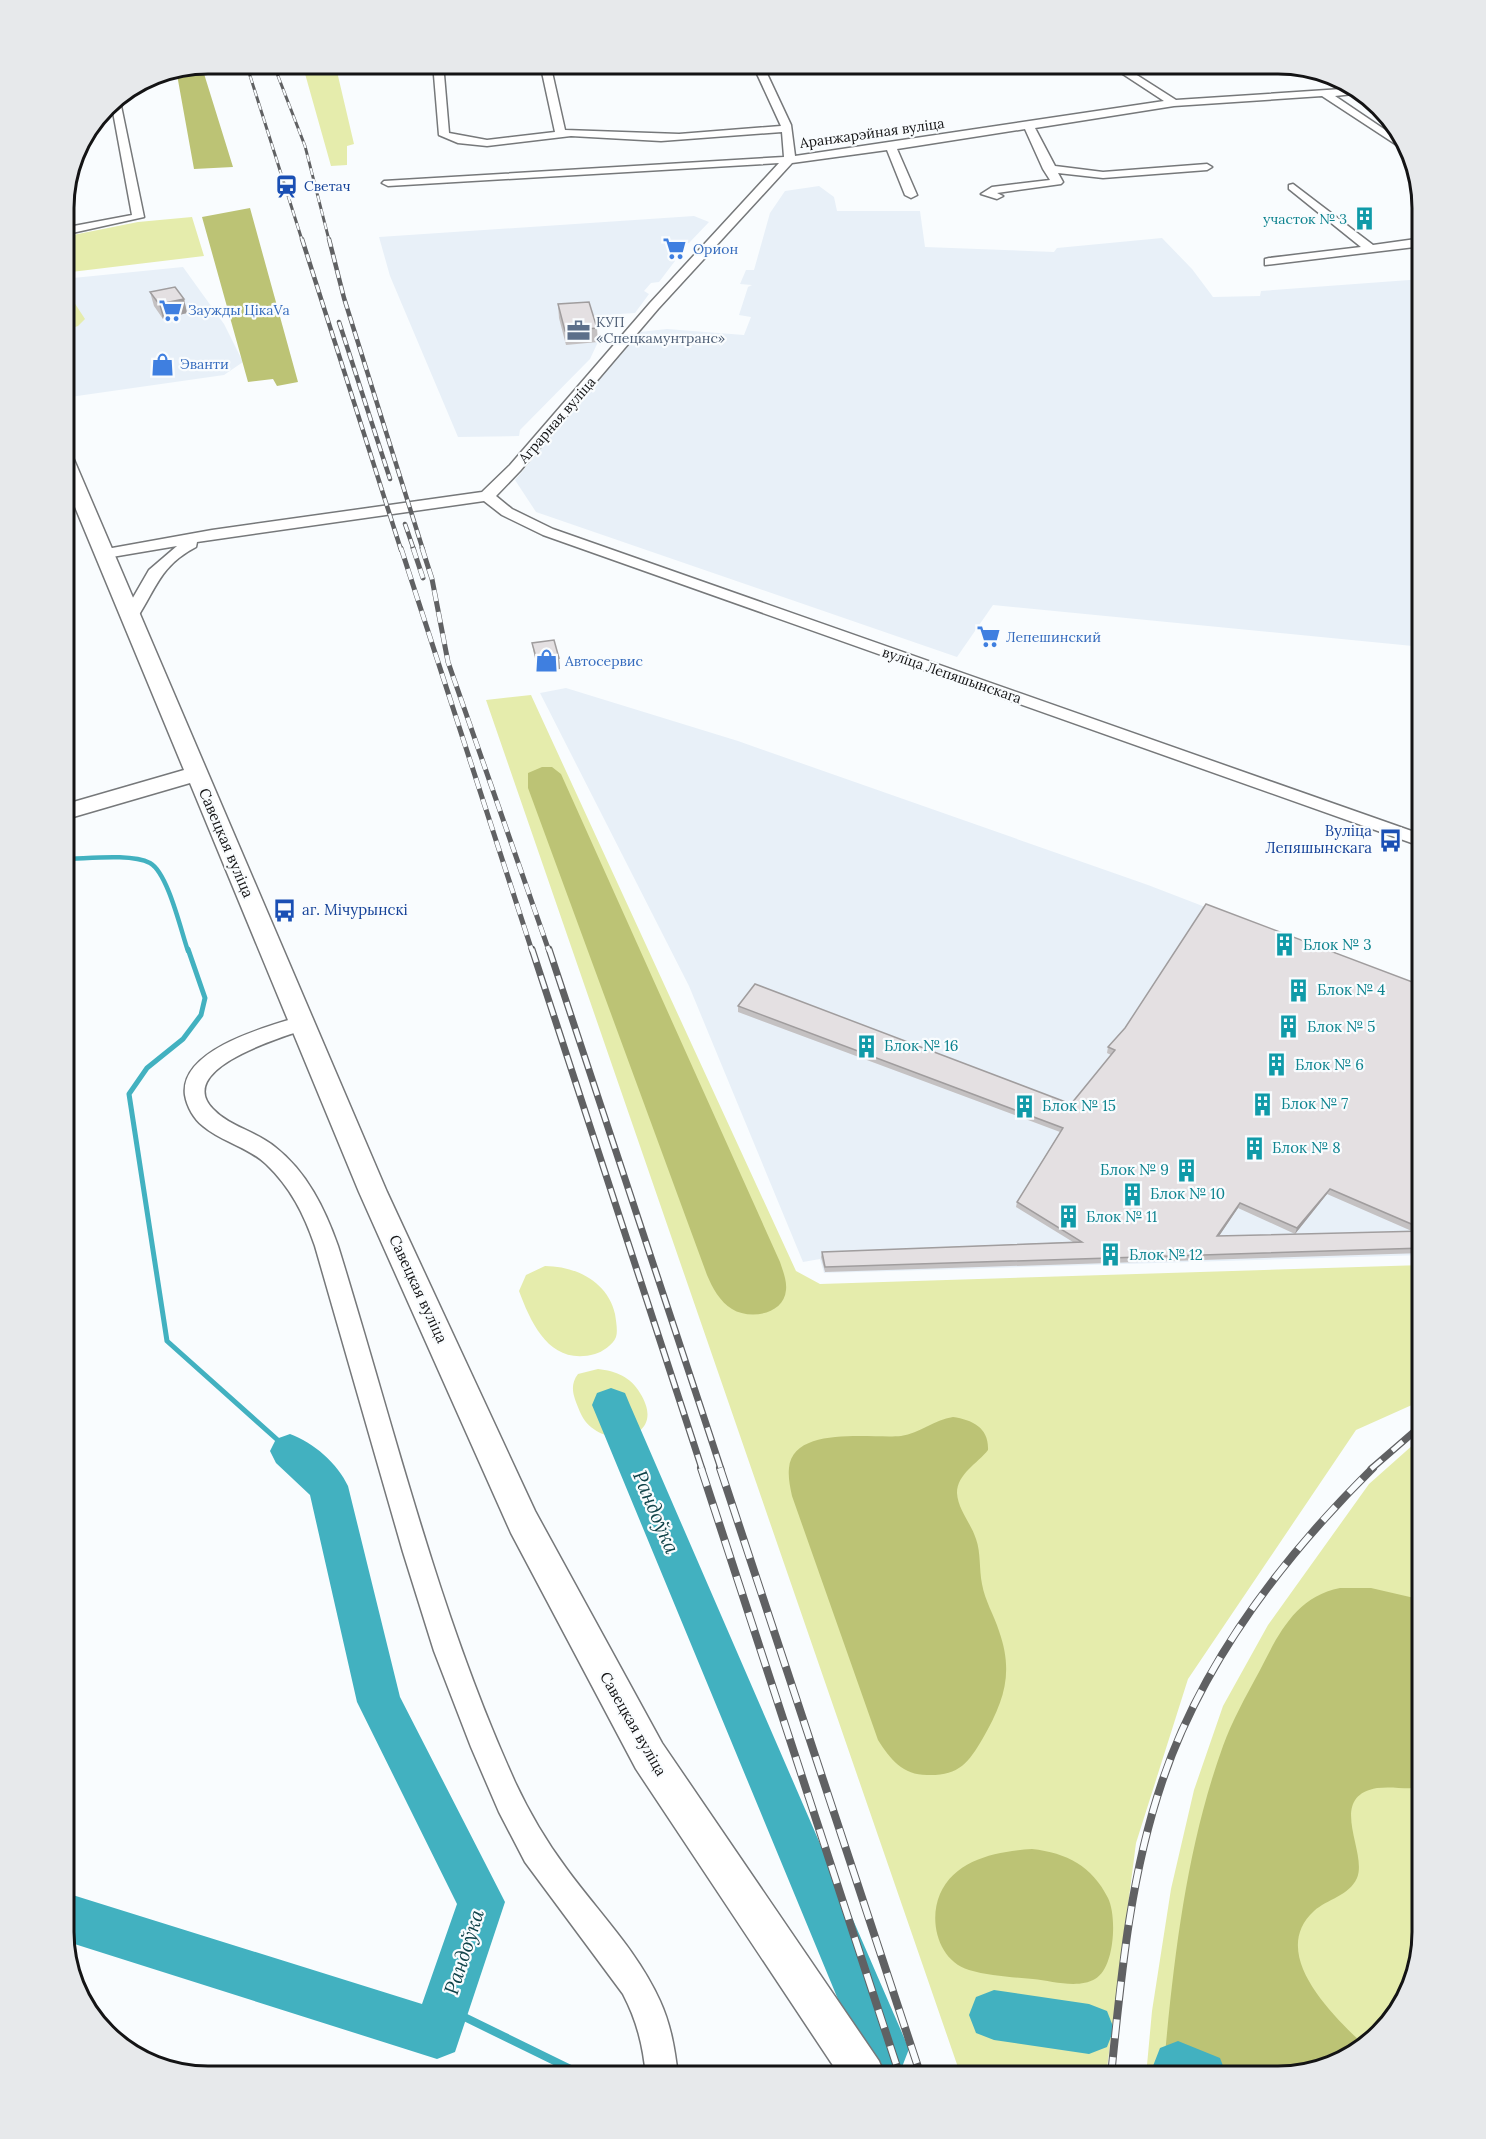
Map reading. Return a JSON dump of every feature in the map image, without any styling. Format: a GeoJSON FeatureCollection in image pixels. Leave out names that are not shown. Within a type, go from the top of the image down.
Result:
{"type":"FeatureCollection","features":[{"type":"Feature","properties":{"kind":"main road","name":"Савецкая вуліца"},"geometry":{"type":"LineString","coordinates":[[74,480],[373,1192],[523,1522],[649,1756],[857,2066]]}},
{"type":"Feature","properties":{"kind":"main road"},"geometry":{"type":"LineString","coordinates":[[74,810],[196,774]]}},
{"type":"Feature","properties":{"kind":"street"},"geometry":{"type":"LineString","coordinates":[[439,74],[444,135],[466,142],[536,139],[561,134],[608,133],[645,137],[786,129]]}},
{"type":"Feature","properties":{"kind":"street"},"geometry":{"type":"LineString","coordinates":[[547,74],[561,134]]}},
{"type":"Feature","properties":{"kind":"street"},"geometry":{"type":"LineString","coordinates":[[762,74],[786,129],[791,145],[789,159]]}},
{"type":"Feature","properties":{"kind":"street"},"geometry":{"type":"LineString","coordinates":[[1128,74],[1174,103]]}},
{"type":"Feature","properties":{"kind":"street","name":"Аранжарэйная вуліца"},"geometry":{"type":"LineString","coordinates":[[388,183],[789,159],[1174,103],[1347,92]]}},
{"type":"Feature","properties":{"kind":"street"},"geometry":{"type":"LineString","coordinates":[[1324,93],[1396,142]]}},
{"type":"Feature","properties":{"kind":"street"},"geometry":{"type":"LineString","coordinates":[[74,230],[138,217],[118,108]]}},
{"type":"Feature","properties":{"kind":"street"},"geometry":{"type":"LineString","coordinates":[[997,196],[987,194],[992,189],[1052,185],[1057,182],[1048,169],[1028,125]]}},
{"type":"Feature","properties":{"kind":"street"},"geometry":{"type":"LineString","coordinates":[[890,146],[911,195]]}},
{"type":"Feature","properties":{"kind":"street","name":"Аграрная вуліца"},"geometry":{"type":"LineString","coordinates":[[487,496],[515,468],[702,252],[789,159]]}},
{"type":"Feature","properties":{"kind":"street"},"geometry":{"type":"LineString","coordinates":[[1048,169],[1102,175],[1207,166]]}},
{"type":"Feature","properties":{"kind":"street"},"geometry":{"type":"LineString","coordinates":[[1293,187],[1371,249]]}},
{"type":"Feature","properties":{"kind":"street"},"geometry":{"type":"LineString","coordinates":[[1269,262],[1412,243]]}},
{"type":"Feature","properties":{"kind":"street"},"geometry":{"type":"LineString","coordinates":[[106,553],[213,535],[487,496]]}},
{"type":"Feature","properties":{"kind":"street","name":"вуліца Лепяшынскага"},"geometry":{"type":"LineString","coordinates":[[487,496],[507,512],[548,532],[1412,837]]}},
{"type":"Feature","properties":{"kind":"street"},"geometry":{"type":"LineString","coordinates":[[131,615],[150,576],[162,562],[179,550],[213,535]]}},
{"type":"Feature","properties":{"kind":"street"},"geometry":{"type":"LineString","coordinates":[[302,1023],[226,1051],[199,1074],[195,1087],[196,1100],[201,1110],[217,1125],[263,1149],[291,1174],[311,1207],[335,1276],[415,1551],[478,1734],[536,1852],[632,1977],[647,2005],[662,2051],[662,2065]]}},
{"type":"Feature","properties":{"kind":"shaded area"},"geometry":{"type":"Polygon","coordinates":[[[819,186],[834,197],[837,211],[920,211],[925,247],[1054,252],[1057,248],[1162,238],[1192,269],[1213,297],[1260,296],[1261,291],[1412,280],[1412,646],[993,605],[957,657],[536,512],[515,480],[640,332],[667,329],[744,335],[751,317],[739,315],[748,287],[752,285],[740,284],[746,270],[754,270],[770,213],[785,191],[819,186]]]}},
{"type":"Feature","properties":{"kind":"shaded area","name":"КУП «Спецкамунтранс»"},"geometry":{"type":"Polygon","coordinates":[[[694,216],[709,222],[689,243],[670,246],[670,252],[679,252],[674,254],[675,261],[659,282],[651,283],[644,291],[649,294],[635,313],[591,316],[598,342],[590,359],[520,430],[519,436],[458,437],[390,276],[379,237],[694,216]]]}},
{"type":"Feature","properties":{"kind":"shaded area"},"geometry":{"type":"Polygon","coordinates":[[[183,267],[224,324],[243,362],[224,375],[74,396],[74,278],[183,267]]]}},
{"type":"Feature","properties":{"kind":"shaded area"},"geometry":{"type":"Polygon","coordinates":[[[566,688],[738,741],[1148,885],[1412,987],[1412,1255],[824,1273],[820,1259],[803,1262],[689,986],[540,693],[566,688]]]}},
{"type":"Feature","properties":{"kind":"green space"},"geometry":{"type":"Polygon","coordinates":[[[204,74],[233,167],[194,169],[177,77],[204,74]]]}},
{"type":"Feature","properties":{"kind":"green space"},"geometry":{"type":"Polygon","coordinates":[[[305,74],[338,74],[354,144],[347,146],[347,165],[331,166],[305,74]]]}},
{"type":"Feature","properties":{"kind":"green space"},"geometry":{"type":"Polygon","coordinates":[[[250,208],[298,382],[277,386],[273,379],[248,382],[202,217],[250,208]]]}},
{"type":"Feature","properties":{"kind":"green space"},"geometry":{"type":"Polygon","coordinates":[[[192,217],[204,256],[74,272],[74,235],[138,222],[192,217]]]}},
{"type":"Feature","properties":{"kind":"green space"},"geometry":{"type":"Polygon","coordinates":[[[74,302],[85,319],[74,327],[74,302]]]}},
{"type":"Feature","properties":{"kind":"green space"},"geometry":{"type":"Polygon","coordinates":[[[531,695],[796,1271],[820,1284],[1412,1265],[1412,1405],[1356,1430],[1188,1679],[1136,1843],[1107,2066],[957,2066],[486,700],[531,695]]]}},
{"type":"Feature","properties":{"kind":"green space"},"geometry":{"type":"Polygon","coordinates":[[[542,767],[552,767],[561,774],[780,1262],[786,1290],[784,1298],[773,1310],[747,1314],[732,1309],[720,1298],[707,1275],[528,788],[528,773],[542,767]]]}},
{"type":"Feature","properties":{"kind":"green space"},"geometry":{"type":"Polygon","coordinates":[[[545,1266],[579,1273],[589,1278],[605,1293],[615,1314],[617,1329],[615,1340],[607,1348],[595,1354],[580,1356],[566,1354],[555,1349],[545,1340],[530,1317],[519,1291],[526,1275],[545,1266]]]}},
{"type":"Feature","properties":{"kind":"green space"},"geometry":{"type":"Polygon","coordinates":[[[598,1369],[622,1376],[640,1393],[647,1410],[646,1422],[639,1431],[628,1436],[615,1437],[601,1433],[589,1425],[580,1412],[573,1393],[575,1379],[578,1374],[598,1369]]]}},
{"type":"Feature","properties":{"kind":"green space"},"geometry":{"type":"Polygon","coordinates":[[[953,1417],[967,1420],[978,1426],[988,1442],[988,1450],[960,1480],[957,1493],[978,1544],[982,1584],[1003,1646],[1006,1674],[996,1712],[972,1755],[954,1771],[927,1775],[911,1772],[898,1765],[878,1740],[792,1496],[789,1468],[794,1454],[804,1445],[819,1440],[854,1436],[901,1436],[953,1417]]]}},
{"type":"Feature","properties":{"kind":"green space"},"geometry":{"type":"Polygon","coordinates":[[[1412,1446],[1412,1932],[1408,1966],[1402,1983],[1385,2013],[1360,2038],[1346,2048],[1313,2061],[1279,2066],[1147,2066],[1152,2011],[1171,1889],[1194,1790],[1223,1706],[1268,1625],[1369,1484],[1412,1446]]]}},
{"type":"Feature","properties":{"kind":"green space"},"geometry":{"type":"Polygon","coordinates":[[[1340,1588],[1371,1588],[1412,1597],[1412,1788],[1377,1788],[1362,1793],[1354,1802],[1351,1814],[1358,1854],[1357,1878],[1349,1889],[1314,1911],[1302,1928],[1298,1945],[1301,1964],[1310,1982],[1336,2017],[1358,2039],[1330,2055],[1296,2064],[1164,2066],[1182,1909],[1199,1826],[1223,1746],[1244,1699],[1281,1632],[1300,1609],[1324,1593],[1340,1588]]]}},
{"type":"Feature","properties":{"kind":"green space"},"geometry":{"type":"Polygon","coordinates":[[[1032,1849],[1056,1854],[1077,1863],[1094,1877],[1108,1898],[1113,1917],[1112,1941],[1107,1964],[1095,1979],[1081,1984],[1065,1984],[984,1974],[959,1965],[943,1949],[936,1928],[935,1916],[940,1894],[947,1882],[956,1872],[979,1859],[1005,1852],[1032,1849]]]}},
{"type":"Feature","properties":{"kind":"building"},"geometry":{"type":"Polygon","coordinates":[[[175,287],[184,299],[159,304],[150,292],[175,287]]]}},
{"type":"Feature","properties":{"kind":"building"},"geometry":{"type":"Polygon","coordinates":[[[589,302],[597,328],[565,331],[558,304],[589,302]]]}},
{"type":"Feature","properties":{"kind":"building"},"geometry":{"type":"Polygon","coordinates":[[[554,640],[559,658],[537,661],[532,643],[554,640]]]}},
{"type":"Feature","properties":{"kind":"building"},"geometry":{"type":"Polygon","coordinates":[[[1206,904],[1412,982],[1412,1224],[1330,1189],[1297,1228],[1240,1203],[1217,1236],[1412,1231],[1412,1248],[825,1267],[822,1252],[1082,1242],[1017,1202],[1063,1128],[738,1006],[755,984],[1071,1104],[1115,1050],[1108,1047],[1125,1028],[1206,904]]]}},
{"type":"Feature","properties":{"kind":"waterway"},"geometry":{"type":"LineString","coordinates":[[74,859],[120,857],[150,863],[163,878],[188,951]]}},
{"type":"Feature","properties":{"kind":"waterway"},"geometry":{"type":"LineString","coordinates":[[188,949],[205,998],[201,1015],[183,1039],[147,1068],[129,1094],[167,1341],[290,1451]]}},
{"type":"Feature","properties":{"kind":"waterway","name":"Рандоўка"},"geometry":{"type":"LineString","coordinates":[[611,1405],[884,2049]]}},
{"type":"Feature","properties":{"kind":"waterway","name":"Рандоўка"},"geometry":{"type":"LineString","coordinates":[[73,1919],[437,2034],[481,1902],[379,1702],[328,1486],[290,1451]]}},
{"type":"Feature","properties":{"kind":"waterway"},"geometry":{"type":"LineString","coordinates":[[446,2008],[563,2065]]}},
{"type":"Feature","properties":{"kind":"waterway","name":"Рандоўка"},"geometry":{"type":"LineString","coordinates":[[994,2015],[1089,2029]]}},
{"type":"Feature","properties":{"kind":"railway"},"geometry":{"type":"LineString","coordinates":[[249,74],[302,240]]}},
{"type":"Feature","properties":{"kind":"railway"},"geometry":{"type":"LineString","coordinates":[[277,74],[305,146],[329,240]]}},
{"type":"Feature","properties":{"kind":"railway"},"geometry":{"type":"LineString","coordinates":[[302,239],[401,550]]}},
{"type":"Feature","properties":{"kind":"railway"},"geometry":{"type":"LineString","coordinates":[[329,239],[344,298],[423,550]]}},
{"type":"Feature","properties":{"kind":"railway"},"geometry":{"type":"LineString","coordinates":[[339,322],[390,479]]}},
{"type":"Feature","properties":{"kind":"railway"},"geometry":{"type":"LineString","coordinates":[[405,524],[414,550]]}},
{"type":"Feature","properties":{"kind":"railway"},"geometry":{"type":"LineString","coordinates":[[401,548],[532,951]]}},
{"type":"Feature","properties":{"kind":"railway"},"geometry":{"type":"LineString","coordinates":[[413,548],[423,578]]}},
{"type":"Feature","properties":{"kind":"railway"},"geometry":{"type":"LineString","coordinates":[[422,548],[432,579],[448,662],[549,951]]}},
{"type":"Feature","properties":{"kind":"railway"},"geometry":{"type":"LineString","coordinates":[[532,949],[702,1469]]}},
{"type":"Feature","properties":{"kind":"railway"},"geometry":{"type":"LineString","coordinates":[[549,949],[721,1469]]}},
{"type":"Feature","properties":{"kind":"railway"},"geometry":{"type":"LineString","coordinates":[[1371,1469],[1412,1434]]}},
{"type":"Feature","properties":{"kind":"railway"},"geometry":{"type":"LineString","coordinates":[[701,1468],[897,2066]]}},
{"type":"Feature","properties":{"kind":"railway"},"geometry":{"type":"LineString","coordinates":[[720,1468],[918,2066]]}},
{"type":"Feature","properties":{"kind":"railway"},"geometry":{"type":"LineString","coordinates":[[1112,2066],[1134,1890],[1151,1818],[1179,1738],[1199,1695],[1249,1613],[1308,1537],[1373,1468]]}},
{"type":"Feature","properties":{"kind":"place","name":"Светач"},"geometry":{"type":"Point","coordinates":[286,186]}},
{"type":"Feature","properties":{"kind":"place","name":"участок № 3"},"geometry":{"type":"Point","coordinates":[1365,219]}},
{"type":"Feature","properties":{"kind":"place","name":"Орион"},"geometry":{"type":"Point","coordinates":[675,249]}},
{"type":"Feature","properties":{"kind":"place","name":"Заужды ЦікаVа"},"geometry":{"type":"Point","coordinates":[170,310]}},
{"type":"Feature","properties":{"kind":"place","name":"КУП «Спецкамунтранс»"},"geometry":{"type":"Point","coordinates":[578,330]}},
{"type":"Feature","properties":{"kind":"place","name":"Эванти"},"geometry":{"type":"Point","coordinates":[162,364]}},
{"type":"Feature","properties":{"kind":"place","name":"Лепешинский"},"geometry":{"type":"Point","coordinates":[988,637]}},
{"type":"Feature","properties":{"kind":"place","name":"Автосервис"},"geometry":{"type":"Point","coordinates":[547,661]}},
{"type":"Feature","properties":{"kind":"place","name":"Вуліца Лепяшынскага"},"geometry":{"type":"Point","coordinates":[1390,840]}},
{"type":"Feature","properties":{"kind":"place","name":"аг. Мічурынскі"},"geometry":{"type":"Point","coordinates":[284,910]}},
{"type":"Feature","properties":{"kind":"place","name":"Блок № 3"},"geometry":{"type":"Point","coordinates":[1285,945]}},
{"type":"Feature","properties":{"kind":"place","name":"Блок № 4"},"geometry":{"type":"Point","coordinates":[1299,990]}},
{"type":"Feature","properties":{"kind":"place","name":"Блок № 5"},"geometry":{"type":"Point","coordinates":[1289,1027]}},
{"type":"Feature","properties":{"kind":"place","name":"Блок № 16"},"geometry":{"type":"Point","coordinates":[866,1046]}},
{"type":"Feature","properties":{"kind":"place","name":"Блок № 6"},"geometry":{"type":"Point","coordinates":[1277,1065]}},
{"type":"Feature","properties":{"kind":"place","name":"Блок № 7"},"geometry":{"type":"Point","coordinates":[1263,1104]}},
{"type":"Feature","properties":{"kind":"place","name":"Блок № 15"},"geometry":{"type":"Point","coordinates":[1024,1106]}},
{"type":"Feature","properties":{"kind":"place","name":"Блок № 8"},"geometry":{"type":"Point","coordinates":[1254,1148]}},
{"type":"Feature","properties":{"kind":"place","name":"Блок № 9"},"geometry":{"type":"Point","coordinates":[1187,1170]}},
{"type":"Feature","properties":{"kind":"place","name":"Блок № 10"},"geometry":{"type":"Point","coordinates":[1132,1194]}},
{"type":"Feature","properties":{"kind":"place","name":"Блок № 11"},"geometry":{"type":"Point","coordinates":[1068,1217]}},
{"type":"Feature","properties":{"kind":"place","name":"Блок № 12"},"geometry":{"type":"Point","coordinates":[1111,1255]}}]}
